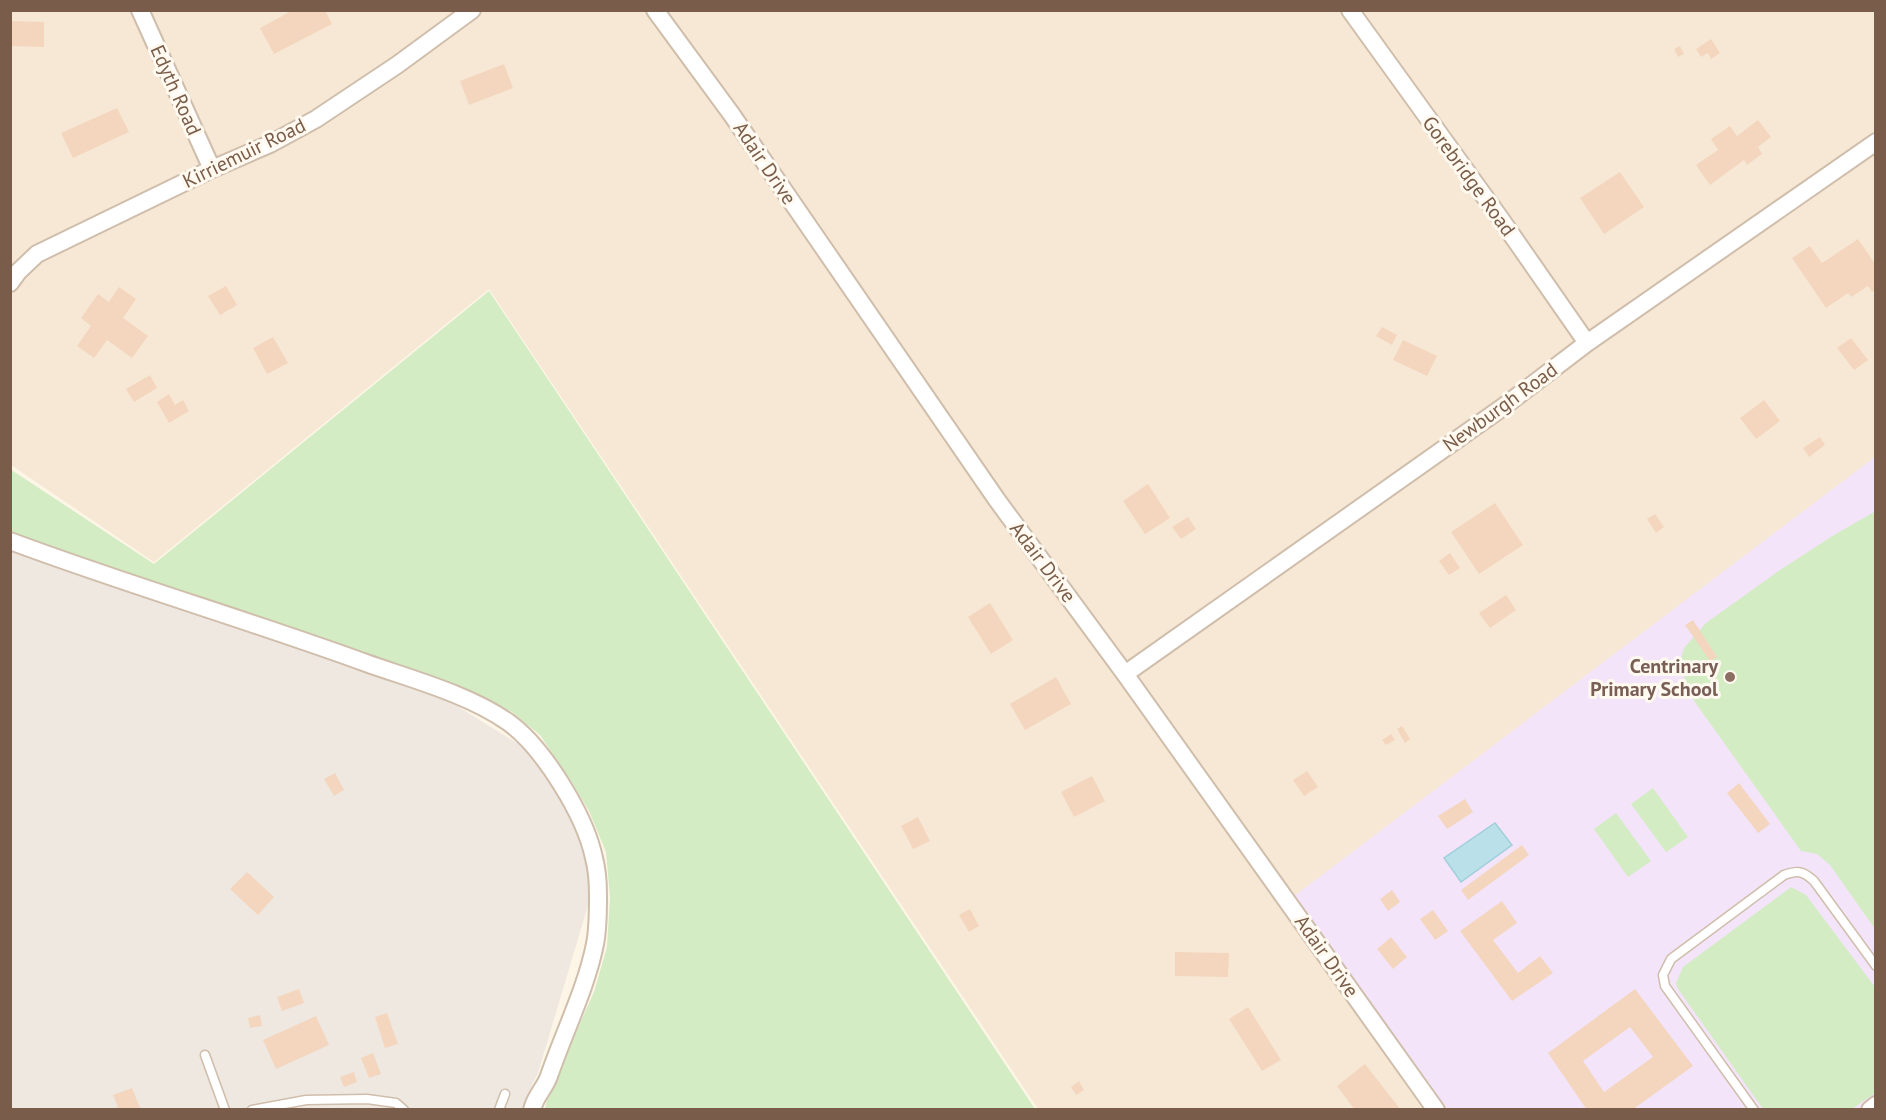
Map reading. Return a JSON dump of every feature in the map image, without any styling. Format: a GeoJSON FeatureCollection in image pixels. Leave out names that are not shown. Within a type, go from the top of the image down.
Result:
{"type":"FeatureCollection","features":[{"type":"Feature","properties":{"kind":"street","name":"Edyth Road"},"geometry":{"type":"LineString","coordinates":[[140,10],[212,169]]}},
{"type":"Feature","properties":{"kind":"street","name":"Kirriemuir Road"},"geometry":{"type":"LineString","coordinates":[[10,283],[37,254],[212,169],[270,144],[315,119],[396,65],[472,10]]}},
{"type":"Feature","properties":{"kind":"street","name":"Adair Drive"},"geometry":{"type":"LineString","coordinates":[[655,10],[732,115],[996,500],[1125,674],[1436,1110]]}},
{"type":"Feature","properties":{"kind":"street","name":"Gorebridge Road"},"geometry":{"type":"LineString","coordinates":[[1350,10],[1587,343]]}},
{"type":"Feature","properties":{"kind":"street","name":"Newburgh Road"},"geometry":{"type":"LineString","coordinates":[[1125,674],[1503,406],[1587,343],[1875,142]]}},
{"type":"Feature","properties":{"kind":"street"},"geometry":{"type":"LineString","coordinates":[[10,541],[269,628],[456,696],[508,722],[532,744],[566,792],[582,822],[594,858],[598,894],[596,943],[580,995],[557,1049],[548,1079],[534,1099],[532,1110]]}},
{"type":"Feature","properties":{"kind":"street"},"geometry":{"type":"LineString","coordinates":[[1870,1110],[1875,1105]]}},
{"type":"Feature","properties":{"kind":"lane"},"geometry":{"type":"LineString","coordinates":[[1754,1110],[1665,986],[1663,975],[1671,959],[1784,875],[1802,871],[1814,881],[1875,966]]}},
{"type":"Feature","properties":{"kind":"lane"},"geometry":{"type":"LineString","coordinates":[[205,1055],[225,1110]]}},
{"type":"Feature","properties":{"kind":"lane"},"geometry":{"type":"LineString","coordinates":[[500,1110],[505,1094]]}},
{"type":"Feature","properties":{"kind":"lane"},"geometry":{"type":"LineString","coordinates":[[252,1110],[306,1100],[367,1099],[396,1103],[404,1110]]}},
{"type":"Feature","properties":{"kind":"lane"},"geometry":{"type":"LineString","coordinates":[[306,1100],[309,1110]]}},
{"type":"Feature","properties":{"kind":"shaded area"},"geometry":{"type":"Polygon","coordinates":[[[11,11],[1875,11],[1875,1109],[1038,1109],[489,289],[154,562],[11,465],[11,11]]]}},
{"type":"Feature","properties":{"kind":"shaded area","name":"Centrinary Primary School"},"geometry":{"type":"Polygon","coordinates":[[[1875,457],[1875,1096],[1857,1110],[1443,1109],[1293,897],[1875,457]]]}},
{"type":"Feature","properties":{"kind":"shaded area"},"geometry":{"type":"Polygon","coordinates":[[[11,549],[452,703],[530,751],[577,826],[592,892],[538,1073],[529,1091],[524,1109],[11,1110],[11,549]]]}},
{"type":"Feature","properties":{"kind":"green space"},"geometry":{"type":"Polygon","coordinates":[[[489,291],[1035,1109],[545,1109],[548,1095],[594,992],[607,947],[610,897],[606,852],[589,811],[540,735],[512,712],[482,697],[74,561],[11,537],[10,469],[154,564],[489,291]]]}},
{"type":"Feature","properties":{"kind":"green space"},"geometry":{"type":"Polygon","coordinates":[[[1874,512],[1876,515],[1875,929],[1830,865],[1817,854],[1801,851],[1687,691],[1681,658],[1684,648],[1706,623],[1780,570],[1874,512]]]}},
{"type":"Feature","properties":{"kind":"green space"},"geometry":{"type":"Polygon","coordinates":[[[1653,788],[1688,837],[1666,852],[1631,804],[1653,788]]]}},
{"type":"Feature","properties":{"kind":"green space"},"geometry":{"type":"Polygon","coordinates":[[[1616,813],[1651,861],[1628,877],[1594,829],[1616,813]]]}},
{"type":"Feature","properties":{"kind":"green space"},"geometry":{"type":"Polygon","coordinates":[[[1791,887],[1806,895],[1875,987],[1875,1093],[1852,1109],[1763,1109],[1676,983],[1683,967],[1791,887]]]}},
{"type":"Feature","properties":{"kind":"water"},"geometry":{"type":"Polygon","coordinates":[[[1495,823],[1512,845],[1461,882],[1444,858],[1495,823]]]}},
{"type":"Feature","properties":{"kind":"building"},"geometry":{"type":"Polygon","coordinates":[[[293,10],[325,10],[332,24],[274,54],[260,28],[293,10]]]}},
{"type":"Feature","properties":{"kind":"building"},"geometry":{"type":"Polygon","coordinates":[[[10,21],[44,22],[44,47],[10,46],[10,21]]]}},
{"type":"Feature","properties":{"kind":"building"},"geometry":{"type":"Polygon","coordinates":[[[1711,39],[1720,53],[1711,59],[1708,53],[1701,57],[1696,49],[1711,39]]]}},
{"type":"Feature","properties":{"kind":"building"},"geometry":{"type":"Polygon","coordinates":[[[1680,46],[1684,54],[1678,57],[1674,49],[1680,46]]]}},
{"type":"Feature","properties":{"kind":"building"},"geometry":{"type":"Polygon","coordinates":[[[504,64],[513,88],[469,105],[460,81],[504,64]]]}},
{"type":"Feature","properties":{"kind":"building"},"geometry":{"type":"Polygon","coordinates":[[[117,108],[129,132],[73,158],[61,133],[117,108]]]}},
{"type":"Feature","properties":{"kind":"building"},"geometry":{"type":"Polygon","coordinates":[[[1758,120],[1771,137],[1758,147],[1762,154],[1747,165],[1744,160],[1710,185],[1696,165],[1718,150],[1711,139],[1730,126],[1737,136],[1758,120]]]}},
{"type":"Feature","properties":{"kind":"building"},"geometry":{"type":"Polygon","coordinates":[[[1620,172],[1644,207],[1604,234],[1580,198],[1620,172]]]}},
{"type":"Feature","properties":{"kind":"building"},"geometry":{"type":"Polygon","coordinates":[[[1858,239],[1876,265],[1876,290],[1872,292],[1868,286],[1851,297],[1848,293],[1826,308],[1792,258],[1810,246],[1822,263],[1858,239]]]}},
{"type":"Feature","properties":{"kind":"building"},"geometry":{"type":"Polygon","coordinates":[[[226,286],[237,305],[220,315],[208,296],[226,286]]]}},
{"type":"Feature","properties":{"kind":"building"},"geometry":{"type":"Polygon","coordinates":[[[119,287],[136,299],[123,318],[148,336],[132,358],[107,340],[94,358],[77,346],[91,326],[81,318],[98,294],[109,302],[119,287]]]}},
{"type":"Feature","properties":{"kind":"building"},"geometry":{"type":"Polygon","coordinates":[[[1382,327],[1397,335],[1392,345],[1376,336],[1382,327]]]}},
{"type":"Feature","properties":{"kind":"building"},"geometry":{"type":"Polygon","coordinates":[[[273,337],[288,363],[267,374],[253,348],[273,337]]]}},
{"type":"Feature","properties":{"kind":"building"},"geometry":{"type":"Polygon","coordinates":[[[1851,338],[1868,360],[1854,370],[1837,348],[1851,338]]]}},
{"type":"Feature","properties":{"kind":"building"},"geometry":{"type":"Polygon","coordinates":[[[1403,340],[1437,356],[1427,376],[1393,360],[1403,340]]]}},
{"type":"Feature","properties":{"kind":"building"},"geometry":{"type":"Polygon","coordinates":[[[150,375],[157,388],[134,402],[126,389],[150,375]]]}},
{"type":"Feature","properties":{"kind":"building"},"geometry":{"type":"Polygon","coordinates":[[[169,394],[175,405],[183,400],[189,411],[169,423],[157,402],[169,394]]]}},
{"type":"Feature","properties":{"kind":"building"},"geometry":{"type":"Polygon","coordinates":[[[1764,400],[1780,421],[1756,439],[1740,418],[1764,400]]]}},
{"type":"Feature","properties":{"kind":"building"},"geometry":{"type":"Polygon","coordinates":[[[1820,437],[1825,445],[1809,457],[1803,448],[1820,437]]]}},
{"type":"Feature","properties":{"kind":"building"},"geometry":{"type":"Polygon","coordinates":[[[1148,484],[1170,518],[1145,534],[1123,501],[1148,484]]]}},
{"type":"Feature","properties":{"kind":"building"},"geometry":{"type":"Polygon","coordinates":[[[1495,503],[1523,545],[1479,574],[1451,532],[1495,503]]]}},
{"type":"Feature","properties":{"kind":"building"},"geometry":{"type":"Polygon","coordinates":[[[1655,514],[1664,527],[1656,533],[1647,519],[1655,514]]]}},
{"type":"Feature","properties":{"kind":"building"},"geometry":{"type":"Polygon","coordinates":[[[1188,517],[1196,529],[1181,539],[1172,527],[1188,517]]]}},
{"type":"Feature","properties":{"kind":"building"},"geometry":{"type":"Polygon","coordinates":[[[1450,553],[1460,568],[1449,575],[1439,561],[1450,553]]]}},
{"type":"Feature","properties":{"kind":"building"},"geometry":{"type":"Polygon","coordinates":[[[1506,595],[1516,610],[1490,628],[1479,613],[1506,595]]]}},
{"type":"Feature","properties":{"kind":"building"},"geometry":{"type":"Polygon","coordinates":[[[990,603],[1013,640],[991,654],[968,617],[990,603]]]}},
{"type":"Feature","properties":{"kind":"building"},"geometry":{"type":"Polygon","coordinates":[[[1693,620],[1717,657],[1710,661],[1685,625],[1693,620]]]}},
{"type":"Feature","properties":{"kind":"building"},"geometry":{"type":"Polygon","coordinates":[[[1056,677],[1071,704],[1025,730],[1010,704],[1056,677]]]}},
{"type":"Feature","properties":{"kind":"building"},"geometry":{"type":"Polygon","coordinates":[[[1402,726],[1410,739],[1405,743],[1397,729],[1402,726]]]}},
{"type":"Feature","properties":{"kind":"building"},"geometry":{"type":"Polygon","coordinates":[[[1391,734],[1395,740],[1386,745],[1382,740],[1391,734]]]}},
{"type":"Feature","properties":{"kind":"building"},"geometry":{"type":"Polygon","coordinates":[[[1307,771],[1318,787],[1304,796],[1293,780],[1307,771]]]}},
{"type":"Feature","properties":{"kind":"building"},"geometry":{"type":"Polygon","coordinates":[[[335,773],[344,790],[334,796],[324,779],[335,773]]]}},
{"type":"Feature","properties":{"kind":"building"},"geometry":{"type":"Polygon","coordinates":[[[1092,776],[1105,801],[1074,817],[1061,792],[1092,776]]]}},
{"type":"Feature","properties":{"kind":"building"},"geometry":{"type":"Polygon","coordinates":[[[1739,783],[1770,824],[1758,833],[1727,793],[1739,783]]]}},
{"type":"Feature","properties":{"kind":"building"},"geometry":{"type":"Polygon","coordinates":[[[1465,799],[1473,812],[1447,829],[1438,816],[1465,799]]]}},
{"type":"Feature","properties":{"kind":"building"},"geometry":{"type":"Polygon","coordinates":[[[918,817],[930,841],[913,849],[901,826],[918,817]]]}},
{"type":"Feature","properties":{"kind":"building"},"geometry":{"type":"Polygon","coordinates":[[[1522,845],[1529,855],[1468,900],[1461,890],[1522,845]]]}},
{"type":"Feature","properties":{"kind":"building"},"geometry":{"type":"Polygon","coordinates":[[[247,872],[274,897],[258,915],[230,889],[247,872]]]}},
{"type":"Feature","properties":{"kind":"building"},"geometry":{"type":"Polygon","coordinates":[[[1392,890],[1400,902],[1388,911],[1380,899],[1392,890]]]}},
{"type":"Feature","properties":{"kind":"building"},"geometry":{"type":"Polygon","coordinates":[[[1502,901],[1517,923],[1493,940],[1518,973],[1540,956],[1553,973],[1512,1001],[1460,931],[1502,901]]]}},
{"type":"Feature","properties":{"kind":"building"},"geometry":{"type":"Polygon","coordinates":[[[970,909],[979,926],[969,932],[959,915],[970,909]]]}},
{"type":"Feature","properties":{"kind":"building"},"geometry":{"type":"Polygon","coordinates":[[[1433,910],[1448,931],[1435,940],[1420,919],[1433,910]]]}},
{"type":"Feature","properties":{"kind":"building"},"geometry":{"type":"Polygon","coordinates":[[[1391,937],[1407,957],[1393,969],[1377,949],[1391,937]]]}},
{"type":"Feature","properties":{"kind":"building"},"geometry":{"type":"Polygon","coordinates":[[[1175,952],[1229,953],[1228,977],[1175,976],[1175,952]]]}},
{"type":"Feature","properties":{"kind":"building"},"geometry":{"type":"Polygon","coordinates":[[[299,989],[304,1003],[282,1011],[277,997],[299,989]]]}},
{"type":"Feature","properties":{"kind":"building"},"geometry":{"type":"Polygon","coordinates":[[[1635,989],[1693,1066],[1632,1110],[1587,1110],[1548,1053],[1635,989]],[[1630,1027],[1583,1061],[1604,1092],[1653,1057],[1630,1027]]]}},
{"type":"Feature","properties":{"kind":"building"},"geometry":{"type":"Polygon","coordinates":[[[1248,1007],[1281,1060],[1262,1071],[1229,1019],[1248,1007]]]}},
{"type":"Feature","properties":{"kind":"building"},"geometry":{"type":"Polygon","coordinates":[[[387,1013],[398,1044],[385,1048],[375,1017],[387,1013]]]}},
{"type":"Feature","properties":{"kind":"building"},"geometry":{"type":"Polygon","coordinates":[[[260,1015],[262,1026],[250,1028],[248,1018],[260,1015]]]}},
{"type":"Feature","properties":{"kind":"building"},"geometry":{"type":"Polygon","coordinates":[[[316,1016],[329,1045],[276,1069],[263,1040],[316,1016]]]}},
{"type":"Feature","properties":{"kind":"building"},"geometry":{"type":"Polygon","coordinates":[[[373,1053],[381,1074],[369,1078],[361,1058],[373,1053]]]}},
{"type":"Feature","properties":{"kind":"building"},"geometry":{"type":"Polygon","coordinates":[[[1365,1064],[1401,1110],[1355,1110],[1337,1086],[1365,1064]]]}},
{"type":"Feature","properties":{"kind":"building"},"geometry":{"type":"Polygon","coordinates":[[[354,1072],[357,1082],[344,1087],[340,1077],[354,1072]]]}},
{"type":"Feature","properties":{"kind":"building"},"geometry":{"type":"Polygon","coordinates":[[[1079,1081],[1084,1090],[1076,1095],[1071,1087],[1079,1081]]]}},
{"type":"Feature","properties":{"kind":"building"},"geometry":{"type":"Polygon","coordinates":[[[132,1088],[141,1110],[112,1110],[118,1107],[113,1095],[132,1088]]]}},
{"type":"Feature","properties":{"kind":"place","name":"Centrinary Primary School"},"geometry":{"type":"Point","coordinates":[1730,677]}}]}
